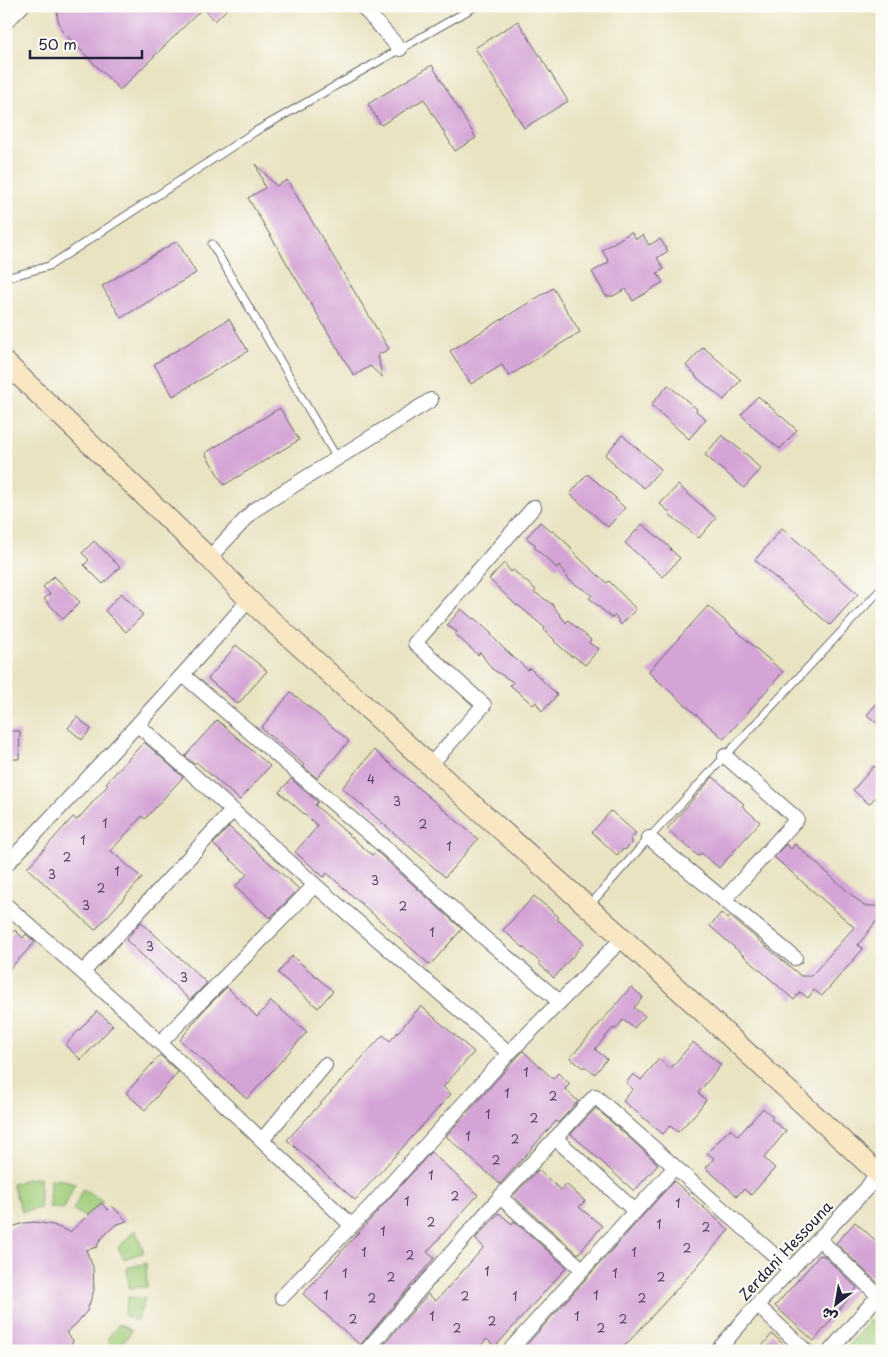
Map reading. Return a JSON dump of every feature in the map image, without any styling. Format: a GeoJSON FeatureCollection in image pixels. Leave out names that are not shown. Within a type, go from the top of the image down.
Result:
{"type":"FeatureCollection","features":[{"type":"Feature","properties":{"kind":"main road"},"geometry":{"type":"LineString","coordinates":[[6,362],[209,558],[249,600],[880,1172]]}},
{"type":"Feature","properties":{"kind":"street"},"geometry":{"type":"LineString","coordinates":[[7,19],[22,6]]}},
{"type":"Feature","properties":{"kind":"street"},"geometry":{"type":"LineString","coordinates":[[362,6],[400,49]]}},
{"type":"Feature","properties":{"kind":"street"},"geometry":{"type":"LineString","coordinates":[[209,558],[254,510],[431,400]]}},
{"type":"Feature","properties":{"kind":"street"},"geometry":{"type":"LineString","coordinates":[[430,765],[484,705],[414,643],[534,507]]}},
{"type":"Feature","properties":{"kind":"street"},"geometry":{"type":"LineString","coordinates":[[6,865],[184,675],[249,600]]}},
{"type":"Feature","properties":{"kind":"street"},"geometry":{"type":"LineString","coordinates":[[184,675],[395,856],[560,1002]]}},
{"type":"Feature","properties":{"kind":"street"},"geometry":{"type":"LineString","coordinates":[[138,725],[315,885],[509,1053]]}},
{"type":"Feature","properties":{"kind":"street"},"geometry":{"type":"LineString","coordinates":[[724,900],[797,819],[725,756]]}},
{"type":"Feature","properties":{"kind":"street"},"geometry":{"type":"LineString","coordinates":[[83,972],[232,810]]}},
{"type":"Feature","properties":{"kind":"street"},"geometry":{"type":"LineString","coordinates":[[649,838],[795,958]]}},
{"type":"Feature","properties":{"kind":"street"},"geometry":{"type":"LineString","coordinates":[[160,1044],[315,885]]}},
{"type":"Feature","properties":{"kind":"street"},"geometry":{"type":"LineString","coordinates":[[6,905],[133,1017],[351,1225]]}},
{"type":"Feature","properties":{"kind":"street"},"geometry":{"type":"LineString","coordinates":[[282,1297],[370,1207],[509,1053],[623,938]]}},
{"type":"Feature","properties":{"kind":"street"},"geometry":{"type":"LineString","coordinates":[[262,1140],[325,1065]]}},
{"type":"Feature","properties":{"kind":"street"},"geometry":{"type":"LineString","coordinates":[[366,1351],[500,1197],[595,1096],[791,1270]]}},
{"type":"Feature","properties":{"kind":"street"},"geometry":{"type":"LineString","coordinates":[[555,1138],[635,1211]]}},
{"type":"Feature","properties":{"kind":"street"},"geometry":{"type":"LineString","coordinates":[[509,1351],[675,1167]]}},
{"type":"Feature","properties":{"kind":"street","name":"Zerdani Hessouna"},"geometry":{"type":"LineString","coordinates":[[717,1351],[880,1172]]}},
{"type":"Feature","properties":{"kind":"street"},"geometry":{"type":"LineString","coordinates":[[500,1197],[582,1269]]}},
{"type":"Feature","properties":{"kind":"street"},"geometry":{"type":"LineString","coordinates":[[820,1240],[880,1297],[830,1351]]}},
{"type":"Feature","properties":{"kind":"street"},"geometry":{"type":"LineString","coordinates":[[757,1306],[806,1351]]}},
{"type":"Feature","properties":{"kind":"lane"},"geometry":{"type":"LineString","coordinates":[[6,278],[49,266],[256,131],[476,6]]}},
{"type":"Feature","properties":{"kind":"lane"},"geometry":{"type":"LineString","coordinates":[[212,244],[337,458]]}},
{"type":"Feature","properties":{"kind":"lane"},"geometry":{"type":"LineString","coordinates":[[588,907],[649,838],[882,588]]}},
{"type":"Feature","properties":{"kind":"green space"},"geometry":{"type":"Polygon","coordinates":[[[40,1177],[40,1208],[22,1212],[12,1184],[40,1177]]]}},
{"type":"Feature","properties":{"kind":"green space"},"geometry":{"type":"Polygon","coordinates":[[[50,1179],[75,1183],[64,1209],[49,1207],[50,1179]]]}},
{"type":"Feature","properties":{"kind":"green space"},"geometry":{"type":"Polygon","coordinates":[[[83,1189],[103,1201],[85,1217],[73,1210],[83,1189]]]}},
{"type":"Feature","properties":{"kind":"green space"},"geometry":{"type":"Polygon","coordinates":[[[135,1230],[144,1252],[124,1259],[118,1248],[135,1230]]]}},
{"type":"Feature","properties":{"kind":"green space"},"geometry":{"type":"Polygon","coordinates":[[[146,1263],[147,1287],[129,1288],[127,1268],[146,1263]]]}},
{"type":"Feature","properties":{"kind":"green space"},"geometry":{"type":"Polygon","coordinates":[[[128,1297],[145,1298],[137,1321],[124,1315],[128,1297]]]}},
{"type":"Feature","properties":{"kind":"green space"},"geometry":{"type":"Polygon","coordinates":[[[870,1320],[882,1329],[882,1351],[844,1351],[870,1320]]]}},
{"type":"Feature","properties":{"kind":"green space"},"geometry":{"type":"Polygon","coordinates":[[[119,1324],[132,1331],[116,1350],[107,1339],[119,1324]]]}},
{"type":"Feature","properties":{"kind":"building"},"geometry":{"type":"Polygon","coordinates":[[[58,6],[230,6],[215,21],[203,8],[120,90],[62,31],[57,17],[58,6]]]}},
{"type":"Feature","properties":{"kind":"building"},"geometry":{"type":"Polygon","coordinates":[[[518,21],[568,101],[524,128],[475,48],[518,21]]]}},
{"type":"Feature","properties":{"kind":"building"},"geometry":{"type":"Polygon","coordinates":[[[432,65],[476,138],[455,151],[424,99],[381,125],[368,104],[432,65]]]}},
{"type":"Feature","properties":{"kind":"building"},"geometry":{"type":"Polygon","coordinates":[[[256,164],[276,186],[287,180],[389,349],[378,355],[382,377],[370,366],[354,376],[248,198],[265,188],[256,164]]]}},
{"type":"Feature","properties":{"kind":"building"},"geometry":{"type":"Polygon","coordinates":[[[631,232],[636,239],[643,235],[649,245],[660,239],[668,251],[657,258],[664,269],[657,273],[663,282],[633,301],[626,289],[613,296],[606,296],[592,272],[609,262],[602,250],[631,232]]]}},
{"type":"Feature","properties":{"kind":"building"},"geometry":{"type":"Polygon","coordinates":[[[177,241],[196,273],[121,318],[102,286],[177,241]]]}},
{"type":"Feature","properties":{"kind":"building"},"geometry":{"type":"Polygon","coordinates":[[[553,288],[580,332],[509,376],[502,365],[471,384],[450,351],[553,288]]]}},
{"type":"Feature","properties":{"kind":"building"},"geometry":{"type":"Polygon","coordinates":[[[229,319],[248,351],[173,396],[154,364],[229,319]]]}},
{"type":"Feature","properties":{"kind":"building"},"geometry":{"type":"Polygon","coordinates":[[[703,347],[741,380],[724,400],[686,366],[703,347]]]}},
{"type":"Feature","properties":{"kind":"building"},"geometry":{"type":"Polygon","coordinates":[[[668,385],[706,419],[689,439],[651,405],[668,385]]]}},
{"type":"Feature","properties":{"kind":"building"},"geometry":{"type":"Polygon","coordinates":[[[758,396],[797,430],[780,449],[750,425],[741,415],[758,396]]]}},
{"type":"Feature","properties":{"kind":"building"},"geometry":{"type":"Polygon","coordinates":[[[280,408],[299,440],[224,485],[205,453],[280,408]]]}},
{"type":"Feature","properties":{"kind":"building"},"geometry":{"type":"Polygon","coordinates":[[[622,435],[661,469],[644,488],[614,465],[605,455],[622,435]]]}},
{"type":"Feature","properties":{"kind":"building"},"geometry":{"type":"Polygon","coordinates":[[[722,435],[752,459],[761,469],[744,488],[705,455],[722,435]]]}},
{"type":"Feature","properties":{"kind":"building"},"geometry":{"type":"Polygon","coordinates":[[[587,474],[625,508],[608,527],[570,494],[587,474]]]}},
{"type":"Feature","properties":{"kind":"building"},"geometry":{"type":"Polygon","coordinates":[[[678,485],[716,518],[699,538],[669,514],[660,504],[678,485]]]}},
{"type":"Feature","properties":{"kind":"building"},"geometry":{"type":"Polygon","coordinates":[[[540,522],[571,547],[580,559],[607,583],[609,581],[636,609],[621,625],[615,615],[612,618],[589,598],[592,595],[570,581],[559,565],[557,568],[534,547],[536,545],[526,538],[540,522]]]}},
{"type":"Feature","properties":{"kind":"building"},"geometry":{"type":"Polygon","coordinates":[[[642,524],[680,558],[663,577],[625,543],[642,524]]]}},
{"type":"Feature","properties":{"kind":"building"},"geometry":{"type":"Polygon","coordinates":[[[782,528],[858,594],[830,625],[755,560],[782,528]]]}},
{"type":"Feature","properties":{"kind":"building"},"geometry":{"type":"Polygon","coordinates":[[[94,541],[120,567],[103,584],[84,565],[89,560],[82,553],[94,541]]]}},
{"type":"Feature","properties":{"kind":"building"},"geometry":{"type":"Polygon","coordinates":[[[504,563],[511,572],[513,570],[536,590],[534,592],[552,604],[566,623],[568,620],[591,640],[589,643],[599,649],[585,665],[573,655],[572,657],[554,641],[544,630],[545,628],[517,606],[489,579],[504,563]]]}},
{"type":"Feature","properties":{"kind":"building"},"geometry":{"type":"Polygon","coordinates":[[[54,576],[80,602],[63,619],[44,599],[50,594],[43,587],[54,576]]]}},
{"type":"Feature","properties":{"kind":"building"},"geometry":{"type":"Polygon","coordinates":[[[121,593],[143,615],[126,632],[105,611],[121,593]]]}},
{"type":"Feature","properties":{"kind":"building"},"geometry":{"type":"Polygon","coordinates":[[[708,606],[783,672],[724,739],[648,672],[708,606]]]}},
{"type":"Feature","properties":{"kind":"building"},"geometry":{"type":"Polygon","coordinates":[[[461,609],[492,634],[501,646],[528,670],[530,668],[557,695],[542,712],[536,702],[533,705],[510,685],[513,682],[492,669],[480,652],[478,655],[455,634],[457,632],[447,625],[461,609]]]}},
{"type":"Feature","properties":{"kind":"building"},"geometry":{"type":"Polygon","coordinates":[[[236,645],[267,671],[238,704],[208,679],[236,645]]]}},
{"type":"Feature","properties":{"kind":"building"},"geometry":{"type":"Polygon","coordinates":[[[291,692],[349,741],[317,778],[261,728],[291,692]]]}},
{"type":"Feature","properties":{"kind":"building"},"geometry":{"type":"Polygon","coordinates":[[[882,697],[882,727],[867,715],[882,697]]]}},
{"type":"Feature","properties":{"kind":"building"},"geometry":{"type":"Polygon","coordinates":[[[77,717],[91,729],[82,740],[68,728],[77,717]]]}},
{"type":"Feature","properties":{"kind":"building"},"geometry":{"type":"Polygon","coordinates":[[[217,720],[270,766],[240,800],[196,762],[194,764],[185,756],[217,720]]]}},
{"type":"Feature","properties":{"kind":"building"},"geometry":{"type":"Polygon","coordinates":[[[6,731],[20,731],[19,759],[6,759],[6,731]]]}},
{"type":"Feature","properties":{"kind":"building"},"geometry":{"type":"Polygon","coordinates":[[[144,742],[183,777],[145,819],[142,816],[111,851],[142,878],[95,930],[27,868],[73,817],[77,820],[108,785],[106,783],[144,742]]]}},
{"type":"Feature","properties":{"kind":"building"},"geometry":{"type":"Polygon","coordinates":[[[374,750],[478,839],[445,877],[342,788],[374,750]]]}},
{"type":"Feature","properties":{"kind":"building"},"geometry":{"type":"Polygon","coordinates":[[[874,766],[882,773],[882,790],[869,804],[853,790],[874,766]]]}},
{"type":"Feature","properties":{"kind":"building"},"geometry":{"type":"Polygon","coordinates":[[[713,777],[744,804],[742,806],[760,822],[719,868],[701,853],[698,856],[667,829],[713,777]]]}},
{"type":"Feature","properties":{"kind":"building"},"geometry":{"type":"Polygon","coordinates":[[[291,779],[318,802],[315,805],[372,855],[376,851],[462,929],[430,965],[327,873],[324,877],[295,852],[318,826],[279,792],[291,779]]]}},
{"type":"Feature","properties":{"kind":"building"},"geometry":{"type":"Polygon","coordinates":[[[611,811],[636,833],[630,840],[633,842],[617,855],[592,832],[611,811]]]}},
{"type":"Feature","properties":{"kind":"building"},"geometry":{"type":"Polygon","coordinates":[[[229,827],[299,889],[270,918],[235,887],[247,874],[213,844],[229,827]]]}},
{"type":"Feature","properties":{"kind":"building"},"geometry":{"type":"Polygon","coordinates":[[[786,844],[791,849],[795,844],[864,906],[882,906],[882,914],[858,945],[863,949],[822,996],[814,990],[808,998],[800,992],[794,1000],[710,926],[721,913],[728,919],[730,916],[801,976],[811,976],[854,927],[774,857],[786,844]]]}},
{"type":"Feature","properties":{"kind":"building"},"geometry":{"type":"Polygon","coordinates":[[[534,896],[559,917],[557,919],[584,943],[554,978],[539,964],[540,962],[503,930],[534,896]]]}},
{"type":"Feature","properties":{"kind":"building"},"geometry":{"type":"Polygon","coordinates":[[[141,922],[207,983],[190,1000],[126,940],[141,922]]]}},
{"type":"Feature","properties":{"kind":"building"},"geometry":{"type":"Polygon","coordinates":[[[15,930],[23,938],[26,934],[35,942],[6,973],[6,940],[15,930]]]}},
{"type":"Feature","properties":{"kind":"building"},"geometry":{"type":"Polygon","coordinates":[[[292,956],[333,991],[318,1008],[278,973],[292,956]]]}},
{"type":"Feature","properties":{"kind":"building"},"geometry":{"type":"Polygon","coordinates":[[[227,987],[257,1017],[271,1001],[307,1032],[247,1099],[180,1040],[203,1011],[227,987]]]}},
{"type":"Feature","properties":{"kind":"building"},"geometry":{"type":"Polygon","coordinates":[[[631,987],[643,997],[634,1008],[645,1016],[634,1028],[623,1020],[615,1030],[613,1028],[595,1049],[607,1059],[595,1074],[585,1066],[583,1068],[570,1058],[631,987]]]}},
{"type":"Feature","properties":{"kind":"building"},"geometry":{"type":"Polygon","coordinates":[[[421,1006],[474,1052],[443,1087],[451,1094],[355,1200],[287,1140],[383,1035],[390,1041],[421,1006]]]}},
{"type":"Feature","properties":{"kind":"building"},"geometry":{"type":"Polygon","coordinates":[[[97,1011],[113,1025],[81,1060],[65,1045],[97,1011]]]}},
{"type":"Feature","properties":{"kind":"building"},"geometry":{"type":"Polygon","coordinates":[[[693,1042],[721,1065],[698,1093],[706,1100],[696,1113],[678,1132],[670,1126],[663,1134],[623,1101],[633,1089],[626,1083],[633,1074],[641,1080],[659,1059],[670,1069],[693,1042]]]}},
{"type":"Feature","properties":{"kind":"building"},"geometry":{"type":"Polygon","coordinates":[[[523,1051],[553,1079],[558,1073],[570,1084],[565,1089],[578,1101],[558,1123],[556,1121],[500,1184],[446,1136],[523,1051]]]}},
{"type":"Feature","properties":{"kind":"building"},"geometry":{"type":"Polygon","coordinates":[[[160,1055],[178,1072],[145,1110],[126,1093],[160,1055]]]}},
{"type":"Feature","properties":{"kind":"building"},"geometry":{"type":"Polygon","coordinates":[[[596,1108],[657,1163],[657,1166],[634,1191],[571,1134],[596,1108]]]}},
{"type":"Feature","properties":{"kind":"building"},"geometry":{"type":"Polygon","coordinates":[[[763,1108],[773,1117],[771,1119],[786,1131],[764,1158],[775,1168],[751,1195],[744,1189],[737,1196],[706,1168],[714,1158],[707,1153],[730,1129],[738,1136],[763,1108]]]}},
{"type":"Feature","properties":{"kind":"building"},"geometry":{"type":"Polygon","coordinates":[[[431,1152],[478,1195],[427,1252],[434,1258],[360,1345],[303,1294],[431,1152]]]}},
{"type":"Feature","properties":{"kind":"building"},"geometry":{"type":"Polygon","coordinates":[[[538,1170],[561,1190],[566,1184],[585,1201],[579,1207],[602,1226],[578,1254],[513,1196],[538,1170]]]}},
{"type":"Feature","properties":{"kind":"building"},"geometry":{"type":"Polygon","coordinates":[[[674,1181],[729,1230],[685,1280],[620,1351],[521,1351],[674,1181]]]}},
{"type":"Feature","properties":{"kind":"building"},"geometry":{"type":"Polygon","coordinates":[[[101,1203],[108,1210],[112,1206],[127,1221],[115,1225],[99,1241],[97,1247],[86,1250],[93,1267],[94,1290],[87,1311],[66,1333],[73,1340],[71,1351],[6,1351],[6,1229],[24,1223],[35,1222],[53,1225],[70,1232],[101,1203]]]}},
{"type":"Feature","properties":{"kind":"building"},"geometry":{"type":"Polygon","coordinates":[[[499,1213],[512,1224],[514,1221],[566,1267],[565,1269],[495,1347],[487,1339],[476,1351],[378,1351],[428,1294],[436,1301],[484,1247],[475,1239],[499,1213]]]}},
{"type":"Feature","properties":{"kind":"building"},"geometry":{"type":"Polygon","coordinates":[[[855,1222],[882,1246],[882,1287],[836,1243],[855,1222]]]}},
{"type":"Feature","properties":{"kind":"building"},"geometry":{"type":"Polygon","coordinates":[[[820,1255],[824,1256],[857,1288],[814,1341],[775,1306],[820,1255]]]}},
{"type":"Feature","properties":{"kind":"building"},"geometry":{"type":"Polygon","coordinates":[[[772,1334],[791,1351],[758,1351],[772,1334]]]}}]}
